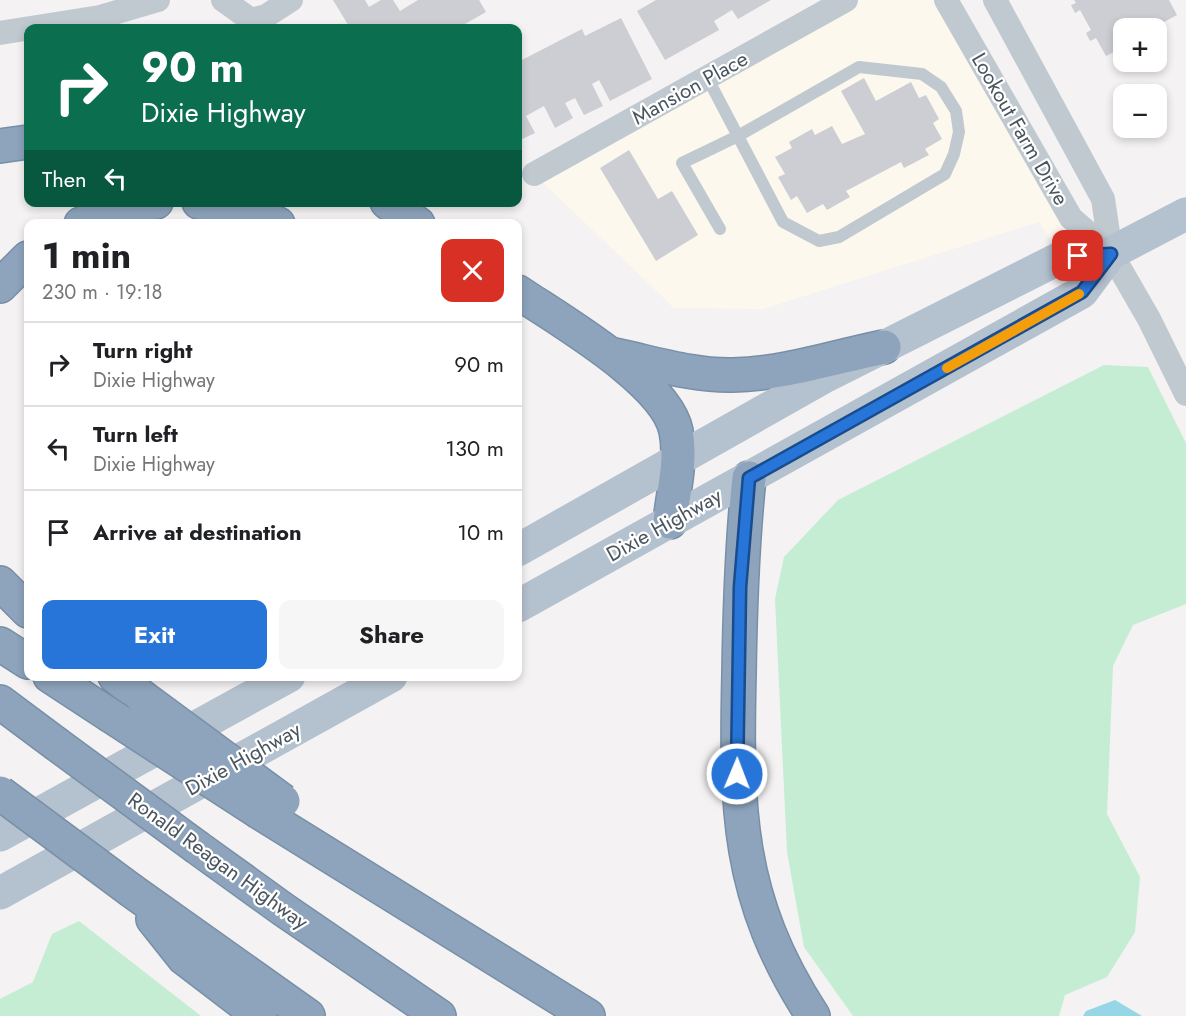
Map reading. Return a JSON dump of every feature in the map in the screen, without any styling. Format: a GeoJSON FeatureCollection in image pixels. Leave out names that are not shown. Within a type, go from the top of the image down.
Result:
{"type":"FeatureCollection","features":[{"type":"Feature","properties":{"kind":"highway"},"geometry":{"type":"LineString","coordinates":[[0,146],[24,143]]}},
{"type":"Feature","properties":{"kind":"highway"},"geometry":{"type":"LineString","coordinates":[[94,219],[125,207]]}},
{"type":"Feature","properties":{"kind":"highway"},"geometry":{"type":"LineString","coordinates":[[223,207],[257,214],[268,219]]}},
{"type":"Feature","properties":{"kind":"highway"},"geometry":{"type":"LineString","coordinates":[[394,207],[411,219]]}},
{"type":"Feature","properties":{"kind":"highway"},"geometry":{"type":"LineString","coordinates":[[0,286],[24,262]]}},
{"type":"Feature","properties":{"kind":"highway"},"geometry":{"type":"LineString","coordinates":[[522,295],[609,354],[646,384],[672,417],[676,432],[677,458],[670,522]]}},
{"type":"Feature","properties":{"kind":"highway"},"geometry":{"type":"LineString","coordinates":[[609,354],[699,373],[732,375],[812,363],[884,346]]}},
{"type":"Feature","properties":{"kind":"highway"},"geometry":{"type":"LineString","coordinates":[[749,478],[740,587],[737,774],[740,823],[747,866],[767,930],[787,976],[813,1016]]}},
{"type":"Feature","properties":{"kind":"highway"},"geometry":{"type":"LineString","coordinates":[[0,583],[24,607]]}},
{"type":"Feature","properties":{"kind":"highway"},"geometry":{"type":"LineString","coordinates":[[0,644],[24,659]]}},
{"type":"Feature","properties":{"kind":"highway"},"geometry":{"type":"LineString","coordinates":[[58,681],[108,714],[271,807],[489,957],[588,1016]]}},
{"type":"Feature","properties":{"kind":"highway"},"geometry":{"type":"LineString","coordinates":[[121,681],[271,807]]}},
{"type":"Feature","properties":{"kind":"highway","name":"Ronald Reagan Highway"},"geometry":{"type":"LineString","coordinates":[[0,702],[284,910],[439,1016]]}},
{"type":"Feature","properties":{"kind":"highway"},"geometry":{"type":"LineString","coordinates":[[0,793],[132,891],[309,1016]]}},
{"type":"Feature","properties":{"kind":"highway"},"geometry":{"type":"LineString","coordinates":[[132,891],[184,958],[260,1016]]}},
{"type":"Feature","properties":{"kind":"main road","name":"Dixie Highway"},"geometry":{"type":"LineString","coordinates":[[522,548],[677,458],[884,346],[1062,257],[1111,254],[1186,214]]}},
{"type":"Feature","properties":{"kind":"main road","name":"Dixie Highway"},"geometry":{"type":"LineString","coordinates":[[522,604],[1082,292],[1111,254]]}},
{"type":"Feature","properties":{"kind":"main road"},"geometry":{"type":"LineString","coordinates":[[0,835],[280,681]]}},
{"type":"Feature","properties":{"kind":"main road","name":"Dixie Highway"},"geometry":{"type":"LineString","coordinates":[[0,893],[382,681]]}},
{"type":"Feature","properties":{"kind":"street"},"geometry":{"type":"LineString","coordinates":[[56,24],[100,17],[158,0]]}},
{"type":"Feature","properties":{"kind":"street"},"geometry":{"type":"LineString","coordinates":[[223,0],[251,20],[266,16],[291,0]]}},
{"type":"Feature","properties":{"kind":"street","name":"Mansion Place"},"geometry":{"type":"LineString","coordinates":[[534,174],[846,0]]}},
{"type":"Feature","properties":{"kind":"street","name":"Lookout Farm Drive"},"geometry":{"type":"LineString","coordinates":[[946,0],[1071,218],[1111,254]]}},
{"type":"Feature","properties":{"kind":"street","name":"Lookout Farm Drive"},"geometry":{"type":"LineString","coordinates":[[995,0],[1103,199],[1111,254]]}},
{"type":"Feature","properties":{"kind":"street"},"geometry":{"type":"LineString","coordinates":[[0,33],[24,29]]}},
{"type":"Feature","properties":{"kind":"street"},"geometry":{"type":"LineString","coordinates":[[1111,254],[1149,319],[1186,394]]}},
{"type":"Feature","properties":{"kind":"lane"},"geometry":{"type":"LineString","coordinates":[[708,79],[738,136],[783,222],[819,241],[839,237],[945,174],[954,154],[959,132],[956,111],[941,87],[922,74],[859,67],[738,136],[682,163],[720,229]]}},
{"type":"Feature","properties":{"kind":"shaded area"},"geometry":{"type":"Polygon","coordinates":[[[846,0],[946,0],[1071,218],[1111,253],[1062,257],[1039,222],[763,309],[674,308],[534,174],[846,0]]]}},
{"type":"Feature","properties":{"kind":"green space"},"geometry":{"type":"Polygon","coordinates":[[[1104,365],[1148,367],[1186,443],[1186,604],[1133,625],[1113,666],[1107,814],[1140,877],[1135,932],[1107,977],[1065,995],[1059,1016],[853,1016],[804,947],[787,852],[775,599],[784,557],[838,500],[1104,365]]]}},
{"type":"Feature","properties":{"kind":"green space"},"geometry":{"type":"Polygon","coordinates":[[[79,921],[201,1016],[0,1016],[0,999],[33,982],[52,934],[79,921]]]}},
{"type":"Feature","properties":{"kind":"water"},"geometry":{"type":"Polygon","coordinates":[[[1115,1000],[1142,1016],[1083,1016],[1086,1011],[1115,1000]]]}},
{"type":"Feature","properties":{"kind":"building"},"geometry":{"type":"Polygon","coordinates":[[[333,0],[365,0],[369,7],[381,0],[393,0],[400,11],[418,0],[479,0],[486,12],[465,24],[348,24],[333,0]]]}},
{"type":"Feature","properties":{"kind":"building"},"geometry":{"type":"Polygon","coordinates":[[[656,0],[771,0],[738,19],[732,10],[714,21],[719,30],[665,60],[637,11],[656,0]]]}},
{"type":"Feature","properties":{"kind":"building"},"geometry":{"type":"Polygon","coordinates":[[[1074,0],[1169,0],[1177,15],[1167,20],[1167,18],[1113,18],[1113,52],[1106,56],[1096,38],[1090,41],[1086,33],[1091,30],[1080,10],[1075,13],[1071,5],[1076,3],[1074,0]]]}},
{"type":"Feature","properties":{"kind":"building"},"geometry":{"type":"Polygon","coordinates":[[[621,18],[652,79],[610,101],[599,80],[592,84],[603,106],[584,115],[575,98],[565,103],[573,118],[555,128],[544,106],[526,116],[535,133],[522,139],[522,60],[582,29],[585,36],[621,18]]]}},
{"type":"Feature","properties":{"kind":"building"},"geometry":{"type":"Polygon","coordinates":[[[864,78],[876,101],[911,82],[919,98],[926,95],[939,119],[933,123],[942,139],[925,149],[929,155],[904,168],[901,162],[846,191],[850,197],[827,210],[823,204],[807,213],[797,196],[791,200],[778,177],[785,174],[775,157],[792,148],[789,142],[812,129],[815,135],[832,126],[842,144],[865,134],[841,91],[864,78]]]}},
{"type":"Feature","properties":{"kind":"building"},"geometry":{"type":"Polygon","coordinates":[[[629,150],[658,199],[672,191],[698,235],[656,261],[600,168],[629,150]]]}},
{"type":"Feature","properties":{"kind":"slow traffic"},"geometry":{"type":"LineString","coordinates":[[947,368],[1079,294]]}},
{"type":"Feature","properties":{"kind":"route"},"geometry":{"type":"LineString","coordinates":[[737,774],[740,587],[749,478],[1082,292],[1111,254],[1078,256]]}}]}
